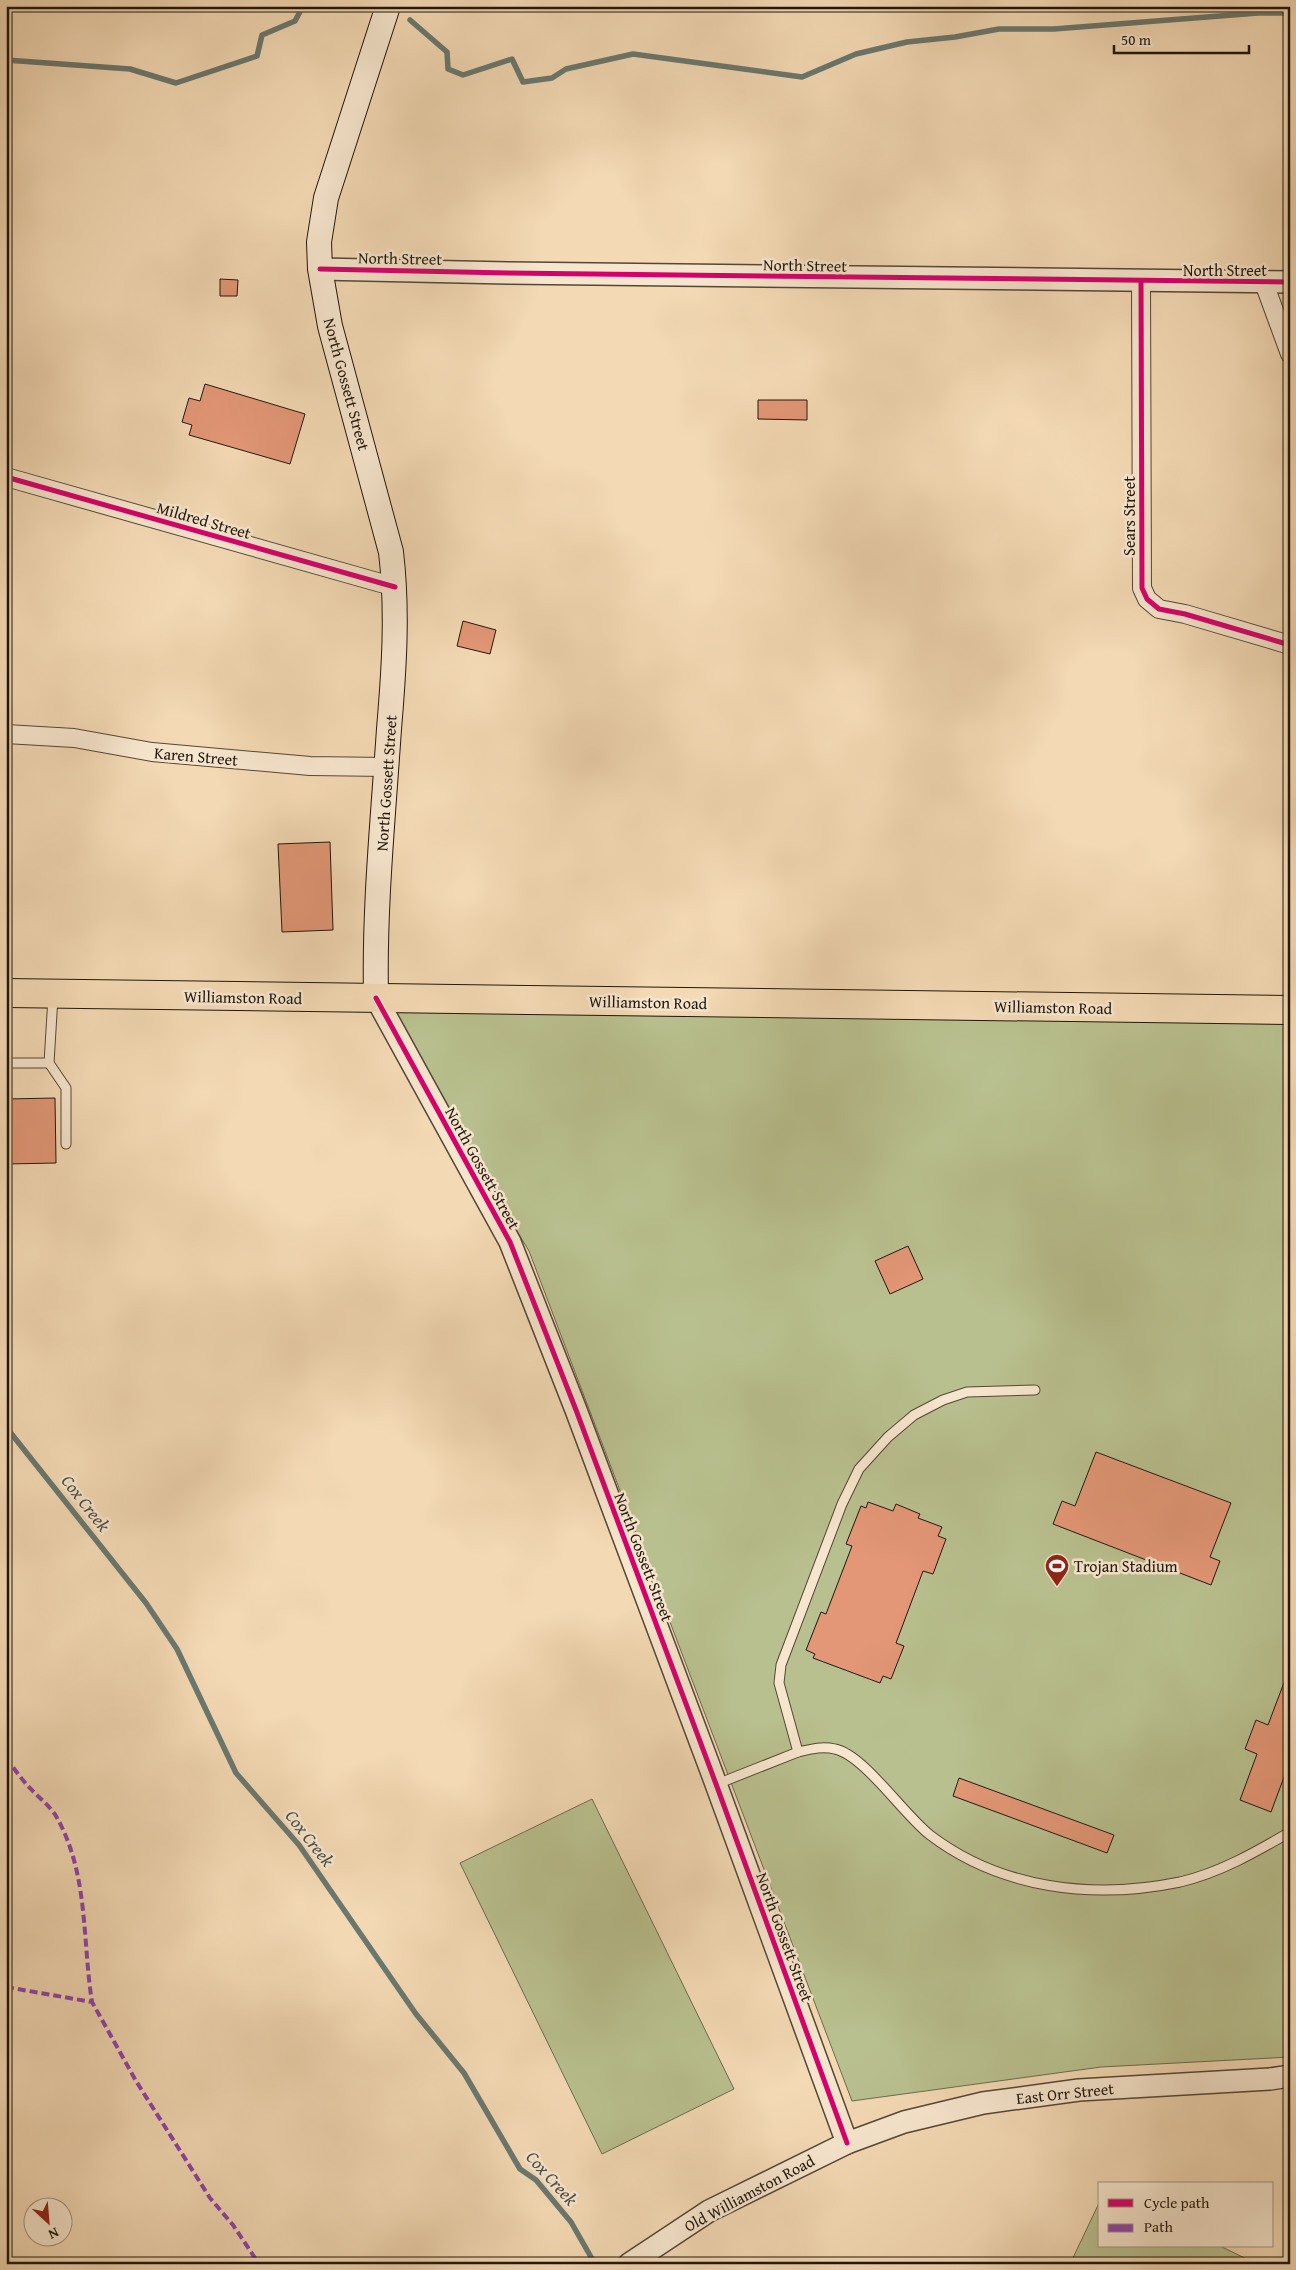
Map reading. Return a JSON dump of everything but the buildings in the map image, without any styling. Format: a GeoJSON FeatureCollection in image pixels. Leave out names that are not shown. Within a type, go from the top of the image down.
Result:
{"type":"FeatureCollection","features":[{"type":"Feature","properties":{"kind":"main road","name":"North Gossett Street"},"geometry":{"type":"LineString","coordinates":[[376,998],[375,940],[395,655],[395,587],[391,552],[330,326],[320,269],[319,242],[326,198],[388,6]]}},
{"type":"Feature","properties":{"kind":"main road","name":"Williamston Road"},"geometry":{"type":"LineString","coordinates":[[6,994],[1290,1010]]}},
{"type":"Feature","properties":{"kind":"street","name":"North Street"},"geometry":{"type":"LineString","coordinates":[[320,269],[1141,282],[1290,282]]}},
{"type":"Feature","properties":{"kind":"street","name":"Sears Street"},"geometry":{"type":"LineString","coordinates":[[1141,282],[1142,588],[1147,599],[1159,609],[1185,614],[1290,645]]}},
{"type":"Feature","properties":{"kind":"street"},"geometry":{"type":"LineString","coordinates":[[1264,283],[1290,354]]}},
{"type":"Feature","properties":{"kind":"street","name":"Mildred Street"},"geometry":{"type":"LineString","coordinates":[[6,477],[395,587]]}},
{"type":"Feature","properties":{"kind":"street","name":"Karen Street"},"geometry":{"type":"LineString","coordinates":[[6,734],[74,738],[152,752],[310,766],[387,767]]}},
{"type":"Feature","properties":{"kind":"street","name":"North Gossett Street"},"geometry":{"type":"LineString","coordinates":[[376,998],[510,1242],[576,1410],[716,1784],[847,2143]]}},
{"type":"Feature","properties":{"kind":"street","name":"East Orr Street"},"geometry":{"type":"LineString","coordinates":[[847,2143],[904,2122],[983,2103],[1079,2090],[1270,2079],[1290,2076]]}},
{"type":"Feature","properties":{"kind":"street","name":"Old Williamston Road"},"geometry":{"type":"LineString","coordinates":[[629,2264],[646,2251],[710,2211],[847,2143]]}},
{"type":"Feature","properties":{"kind":"lane"},"geometry":{"type":"LineString","coordinates":[[53,994],[49,1063],[66,1088],[66,1144]]}},
{"type":"Feature","properties":{"kind":"lane"},"geometry":{"type":"LineString","coordinates":[[6,1063],[49,1063]]}},
{"type":"Feature","properties":{"kind":"lane"},"geometry":{"type":"LineString","coordinates":[[798,1752],[779,1683],[781,1666],[842,1504],[859,1469],[888,1437],[914,1415],[943,1400],[967,1392],[1034,1390]]}},
{"type":"Feature","properties":{"kind":"lane"},"geometry":{"type":"LineString","coordinates":[[716,1784],[798,1752],[817,1748],[837,1749],[864,1765],[904,1810],[929,1834],[960,1855],[1012,1878],[1042,1886],[1102,1890],[1180,1882],[1226,1866],[1258,1851],[1290,1832]]}},
{"type":"Feature","properties":{"kind":"green space"},"geometry":{"type":"Polygon","coordinates":[[[376,998],[1290,1010],[1290,2057],[1101,2067],[852,2101],[529,1251],[376,998]]]}},
{"type":"Feature","properties":{"kind":"green space"},"geometry":{"type":"Polygon","coordinates":[[[592,1799],[734,2089],[602,2154],[460,1863],[592,1799]]]}},
{"type":"Feature","properties":{"kind":"green space"},"geometry":{"type":"Polygon","coordinates":[[[1098,2205],[1098,2248],[1224,2248],[1257,2264],[1070,2264],[1098,2205]]]}},
{"type":"Feature","properties":{"kind":"waterway"},"geometry":{"type":"LineString","coordinates":[[6,60],[130,69],[176,83],[257,56],[262,35],[295,21],[303,6]]}},
{"type":"Feature","properties":{"kind":"waterway"},"geometry":{"type":"LineString","coordinates":[[410,20],[447,52],[448,69],[463,75],[512,59],[523,82],[552,78],[566,69],[633,54],[802,77],[856,54],[907,42],[955,37],[999,29],[1054,29],[1258,13],[1290,13]]}},
{"type":"Feature","properties":{"kind":"waterway","name":"Cox Creek"},"geometry":{"type":"LineString","coordinates":[[6,1427],[146,1603],[177,1649],[236,1773],[299,1845],[416,2014],[464,2073],[520,2169],[536,2180],[571,2222],[595,2264]]}},
{"type":"Feature","properties":{"kind":"marked path"},"geometry":{"type":"LineString","coordinates":[[6,1758],[27,1785],[53,1812],[67,1838],[74,1861],[83,1907],[92,2002]]}},
{"type":"Feature","properties":{"kind":"marked path"},"geometry":{"type":"LineString","coordinates":[[6,1987],[92,2002],[136,2081],[210,2198],[233,2225],[259,2264]]}},
{"type":"Feature","properties":{"kind":"cycle path"},"geometry":{"type":"LineString","coordinates":[[320,269],[1290,282]]}},
{"type":"Feature","properties":{"kind":"cycle path"},"geometry":{"type":"LineString","coordinates":[[1141,282],[1142,588],[1147,599],[1159,609],[1185,614],[1290,645]]}},
{"type":"Feature","properties":{"kind":"cycle path"},"geometry":{"type":"LineString","coordinates":[[6,477],[395,587]]}},
{"type":"Feature","properties":{"kind":"cycle path"},"geometry":{"type":"LineString","coordinates":[[376,998],[510,1242],[576,1410],[716,1784],[847,2143]]}},
{"type":"Feature","properties":{"kind":"place","name":"Trojan Stadium"},"geometry":{"type":"Point","coordinates":[1057,1587]}}]}
